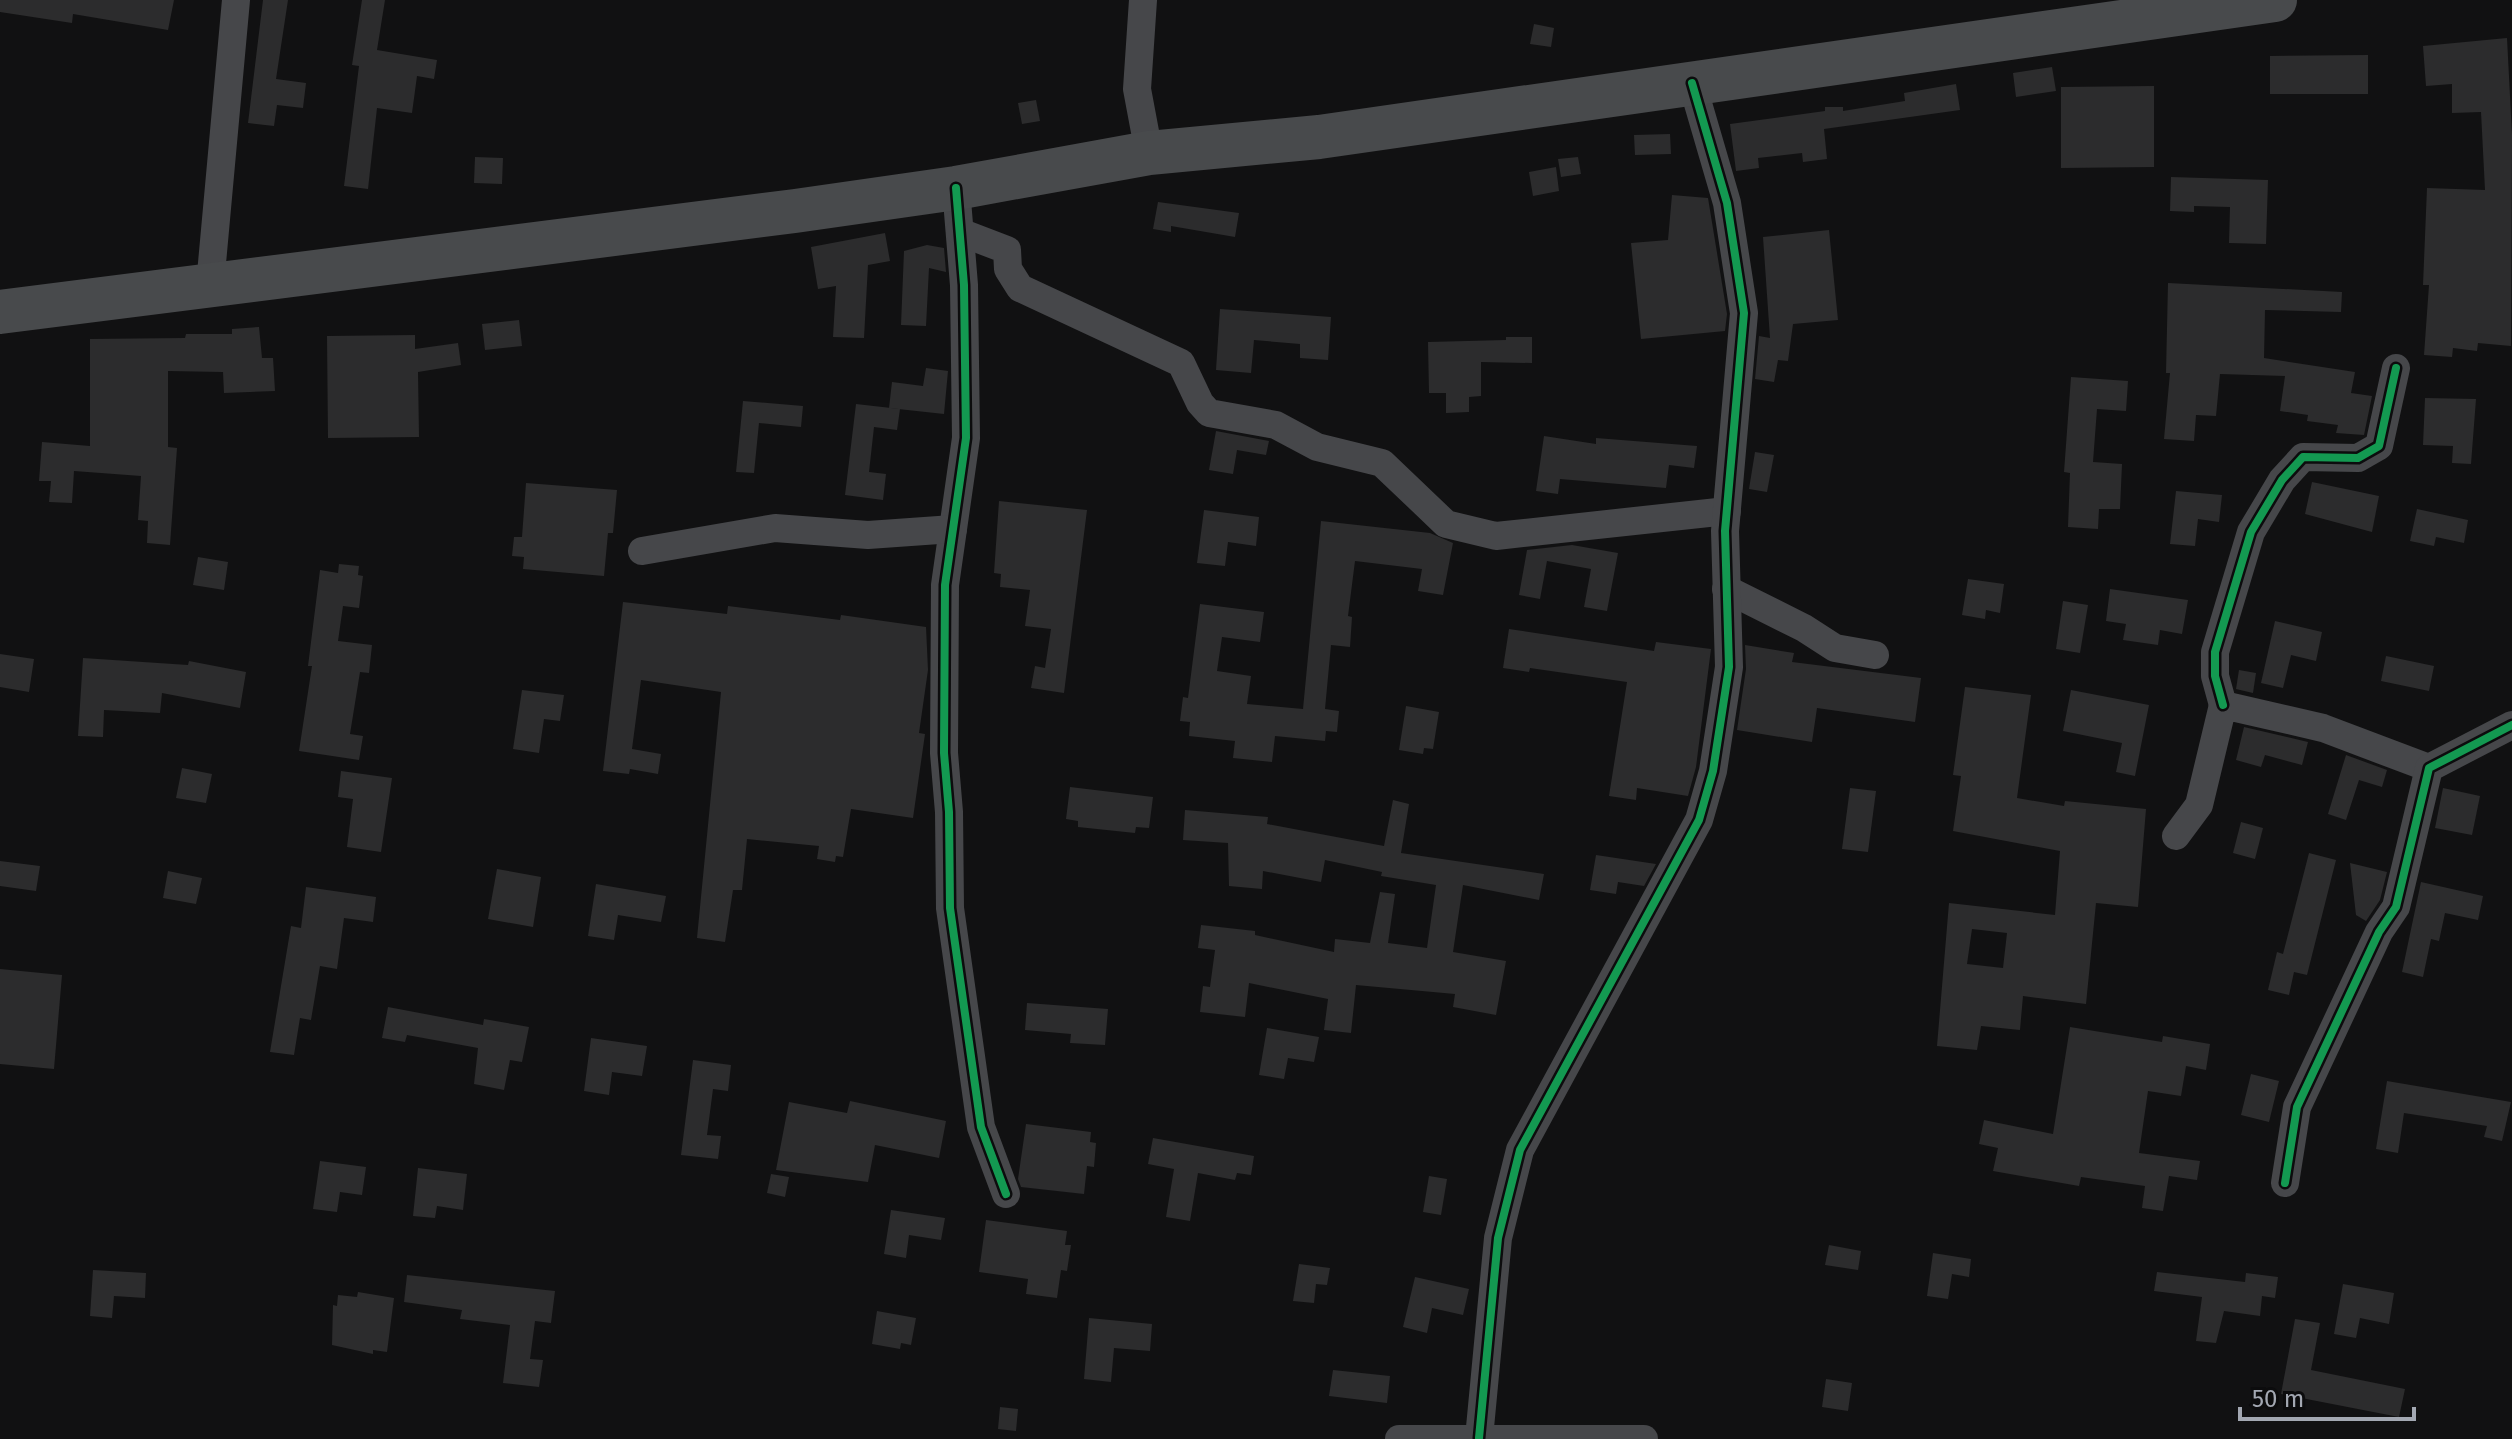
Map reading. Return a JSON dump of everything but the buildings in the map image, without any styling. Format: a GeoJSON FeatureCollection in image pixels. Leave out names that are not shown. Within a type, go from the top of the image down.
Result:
{"type":"FeatureCollection","features":[{"type":"Feature","properties":{"kind":"highway"},"geometry":{"type":"LineString","coordinates":[[0,312],[956,188],[1149,153],[1319,137],[2275,0]]}},
{"type":"Feature","properties":{"kind":"street"},"geometry":{"type":"LineString","coordinates":[[210,285],[236,0]]}},
{"type":"Feature","properties":{"kind":"street"},"geometry":{"type":"LineString","coordinates":[[1143,0],[1137,89],[1149,153]]}},
{"type":"Feature","properties":{"kind":"street"},"geometry":{"type":"LineString","coordinates":[[1479,1438],[1498,1238],[1520,1150],[1699,820],[1713,771],[1729,667],[1727,511],[1744,313],[1727,203],[1692,83]]}},
{"type":"Feature","properties":{"kind":"street"},"geometry":{"type":"LineString","coordinates":[[956,188],[966,438],[945,585],[944,753],[950,908],[981,1127],[1006,1194]]}},
{"type":"Feature","properties":{"kind":"street"},"geometry":{"type":"LineString","coordinates":[[960,232],[1007,250],[1008,269],[1020,288],[1181,363],[1200,403],[1209,413],[1276,425],[1317,447],[1382,463],[1446,524],[1496,536],[1727,511]]}},
{"type":"Feature","properties":{"kind":"street"},"geometry":{"type":"LineString","coordinates":[[2176,836],[2199,805],[2223,705],[2215,676],[2215,652],[2251,532],[2282,480],[2303,457],[2358,458],[2379,446],[2396,368]]}},
{"type":"Feature","properties":{"kind":"street"},"geometry":{"type":"LineString","coordinates":[[642,551],[775,528],[868,535],[953,529]]}},
{"type":"Feature","properties":{"kind":"street"},"geometry":{"type":"LineString","coordinates":[[1726,589],[1804,628],[1835,648],[1875,655]]}},
{"type":"Feature","properties":{"kind":"street"},"geometry":{"type":"LineString","coordinates":[[2223,705],[2323,728],[2429,768],[2512,725]]}},
{"type":"Feature","properties":{"kind":"street"},"geometry":{"type":"LineString","coordinates":[[2285,1183],[2297,1107],[2379,932],[2396,907],[2429,768]]}},
{"type":"Feature","properties":{"kind":"street"},"geometry":{"type":"LineString","coordinates":[[1399,1439],[1644,1439]]}},
{"type":"Feature","properties":{"kind":"cycle path"},"geometry":{"type":"LineString","coordinates":[[1479,1438],[1498,1238],[1520,1150],[1699,820],[1713,771],[1729,667],[1725,531],[1744,313],[1727,203],[1692,83]]}},
{"type":"Feature","properties":{"kind":"cycle path"},"geometry":{"type":"LineString","coordinates":[[956,188],[964,285],[966,438],[945,585],[944,753],[949,812],[950,908],[981,1127],[1006,1194]]}},
{"type":"Feature","properties":{"kind":"cycle path"},"geometry":{"type":"LineString","coordinates":[[2223,705],[2215,676],[2215,652],[2251,532],[2282,480],[2303,457],[2358,458],[2379,446],[2396,368]]}},
{"type":"Feature","properties":{"kind":"cycle path"},"geometry":{"type":"LineString","coordinates":[[2285,1183],[2297,1107],[2379,932],[2396,907],[2429,768],[2512,725]]}}]}
